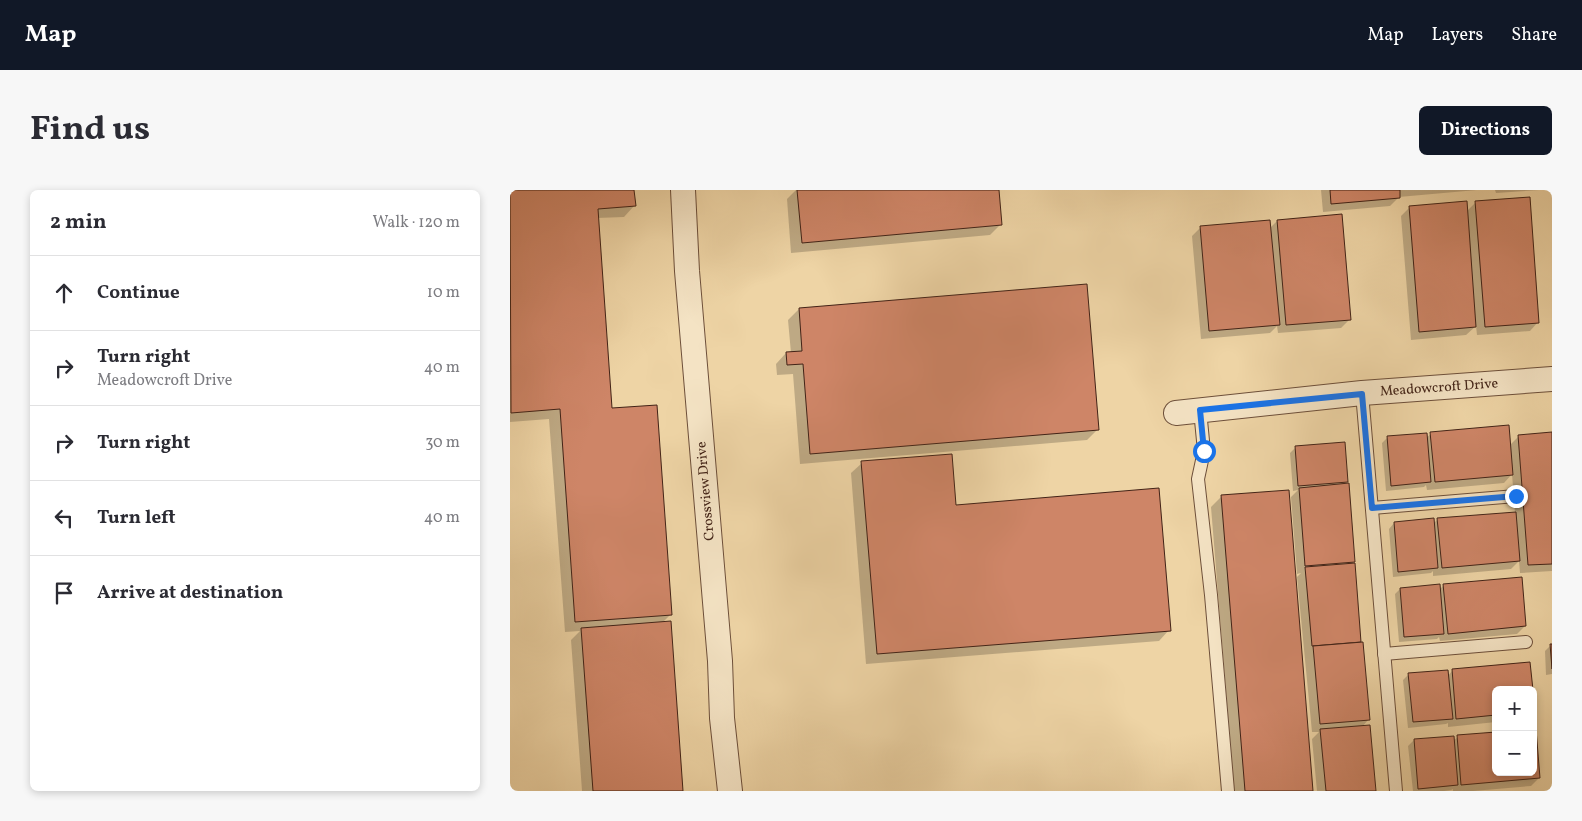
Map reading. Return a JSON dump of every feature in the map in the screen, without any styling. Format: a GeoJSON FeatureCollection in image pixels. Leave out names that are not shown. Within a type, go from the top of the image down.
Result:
{"type":"FeatureCollection","features":[{"type":"Feature","properties":{"kind":"street","name":"Crossview Drive"},"geometry":{"type":"LineString","coordinates":[[682,190],[720,660],[722,718],[730,791]]}},
{"type":"Feature","properties":{"kind":"street","name":"Meadowcroft Drive"},"geometry":{"type":"LineString","coordinates":[[1176,413],[1362,394],[1552,379]]}},
{"type":"Feature","properties":{"kind":"lane"},"geometry":{"type":"LineString","coordinates":[[1362,394],[1396,791]]}},
{"type":"Feature","properties":{"kind":"lane"},"geometry":{"type":"LineString","coordinates":[[1200,410],[1204,451],[1198,479],[1211,595],[1228,791]]}},
{"type":"Feature","properties":{"kind":"lane"},"geometry":{"type":"LineString","coordinates":[[1372,508],[1516,496]]}},
{"type":"Feature","properties":{"kind":"lane"},"geometry":{"type":"LineString","coordinates":[[1384,654],[1526,642]]}},
{"type":"Feature","properties":{"kind":"building"},"geometry":{"type":"Polygon","coordinates":[[[510,190],[634,190],[636,206],[598,209],[612,408],[657,405],[672,615],[575,622],[560,409],[511,413],[510,190]]]}},
{"type":"Feature","properties":{"kind":"building"},"geometry":{"type":"Polygon","coordinates":[[[797,190],[999,190],[1002,225],[802,243],[797,190]]]}},
{"type":"Feature","properties":{"kind":"building"},"geometry":{"type":"Polygon","coordinates":[[[1330,190],[1400,190],[1400,198],[1331,204],[1330,190]]]}},
{"type":"Feature","properties":{"kind":"building"},"geometry":{"type":"Polygon","coordinates":[[[1530,197],[1539,323],[1485,327],[1475,201],[1530,197]]]}},
{"type":"Feature","properties":{"kind":"building"},"geometry":{"type":"Polygon","coordinates":[[[1467,201],[1476,327],[1419,332],[1409,206],[1467,201]]]}},
{"type":"Feature","properties":{"kind":"building"},"geometry":{"type":"Polygon","coordinates":[[[1342,214],[1351,320],[1286,325],[1277,220],[1342,214]]]}},
{"type":"Feature","properties":{"kind":"building"},"geometry":{"type":"Polygon","coordinates":[[[1270,220],[1280,325],[1209,331],[1200,226],[1270,220]]]}},
{"type":"Feature","properties":{"kind":"building"},"geometry":{"type":"Polygon","coordinates":[[[1087,284],[1099,430],[810,454],[803,364],[787,365],[786,352],[802,351],[799,308],[1087,284]]]}},
{"type":"Feature","properties":{"kind":"building"},"geometry":{"type":"Polygon","coordinates":[[[1509,425],[1513,475],[1435,482],[1430,432],[1509,425]]]}},
{"type":"Feature","properties":{"kind":"building"},"geometry":{"type":"Polygon","coordinates":[[[1552,432],[1552,564],[1528,565],[1518,435],[1552,432]]]}},
{"type":"Feature","properties":{"kind":"building"},"geometry":{"type":"Polygon","coordinates":[[[1427,433],[1431,482],[1391,486],[1387,436],[1427,433]]]}},
{"type":"Feature","properties":{"kind":"building"},"geometry":{"type":"Polygon","coordinates":[[[1345,442],[1348,482],[1298,486],[1295,446],[1345,442]]]}},
{"type":"Feature","properties":{"kind":"building"},"geometry":{"type":"Polygon","coordinates":[[[952,454],[956,505],[1159,488],[1171,631],[877,654],[861,461],[952,454]]]}},
{"type":"Feature","properties":{"kind":"building"},"geometry":{"type":"Polygon","coordinates":[[[1349,483],[1355,562],[1305,566],[1299,488],[1349,483]]]}},
{"type":"Feature","properties":{"kind":"building"},"geometry":{"type":"Polygon","coordinates":[[[1289,490],[1313,791],[1245,791],[1221,495],[1289,490]]]}},
{"type":"Feature","properties":{"kind":"building"},"geometry":{"type":"Polygon","coordinates":[[[1516,512],[1520,561],[1442,568],[1437,518],[1516,512]]]}},
{"type":"Feature","properties":{"kind":"building"},"geometry":{"type":"Polygon","coordinates":[[[1434,518],[1438,568],[1398,572],[1394,522],[1434,518]]]}},
{"type":"Feature","properties":{"kind":"building"},"geometry":{"type":"Polygon","coordinates":[[[1355,563],[1361,642],[1312,646],[1305,567],[1355,563]]]}},
{"type":"Feature","properties":{"kind":"building"},"geometry":{"type":"Polygon","coordinates":[[[1522,577],[1526,626],[1448,634],[1443,584],[1522,577]]]}},
{"type":"Feature","properties":{"kind":"building"},"geometry":{"type":"Polygon","coordinates":[[[1440,584],[1444,634],[1404,637],[1400,588],[1440,584]]]}},
{"type":"Feature","properties":{"kind":"building"},"geometry":{"type":"Polygon","coordinates":[[[671,621],[683,791],[593,791],[581,628],[671,621]]]}},
{"type":"Feature","properties":{"kind":"building"},"geometry":{"type":"Polygon","coordinates":[[[1363,642],[1370,720],[1320,724],[1313,646],[1363,642]]]}},
{"type":"Feature","properties":{"kind":"building"},"geometry":{"type":"Polygon","coordinates":[[[1550,644],[1552,644],[1552,669],[1550,644]]]}},
{"type":"Feature","properties":{"kind":"building"},"geometry":{"type":"Polygon","coordinates":[[[1530,662],[1533,686],[1492,686],[1492,715],[1456,719],[1452,669],[1530,662]]]}},
{"type":"Feature","properties":{"kind":"building"},"geometry":{"type":"Polygon","coordinates":[[[1448,670],[1453,719],[1413,722],[1408,673],[1448,670]]]}},
{"type":"Feature","properties":{"kind":"building"},"geometry":{"type":"Polygon","coordinates":[[[1370,725],[1376,791],[1326,791],[1320,729],[1370,725]]]}},
{"type":"Feature","properties":{"kind":"building"},"geometry":{"type":"Polygon","coordinates":[[[1492,732],[1492,776],[1537,776],[1537,741],[1540,778],[1461,785],[1457,735],[1492,732]]]}},
{"type":"Feature","properties":{"kind":"building"},"geometry":{"type":"Polygon","coordinates":[[[1454,736],[1458,785],[1418,789],[1414,739],[1454,736]]]}},
{"type":"Feature","properties":{"kind":"route"},"geometry":{"type":"LineString","coordinates":[[1204,451],[1200,410],[1362,394],[1372,508],[1516,496]]}}]}
